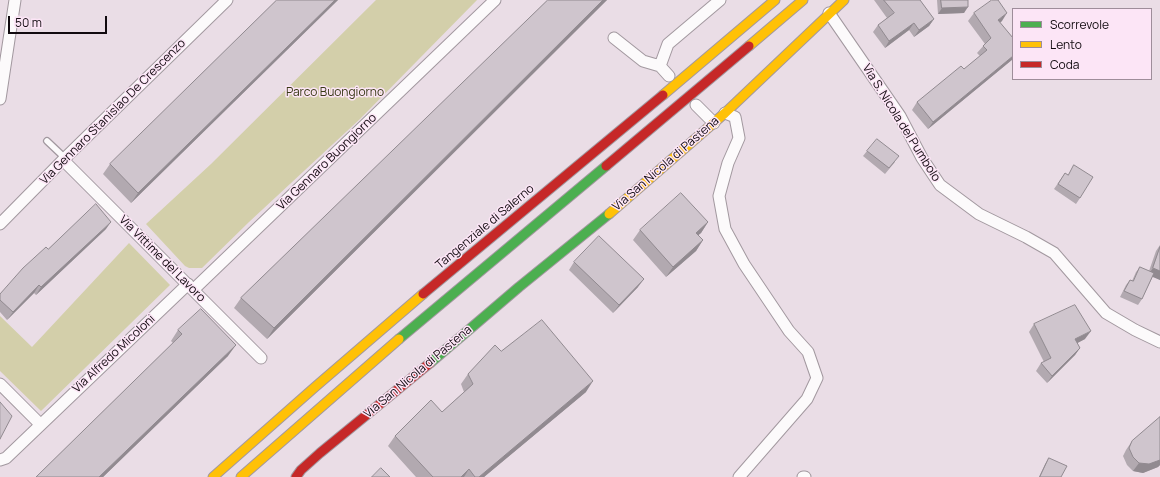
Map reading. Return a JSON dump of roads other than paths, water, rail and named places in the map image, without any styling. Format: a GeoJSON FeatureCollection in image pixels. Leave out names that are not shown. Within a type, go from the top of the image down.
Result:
{"type":"FeatureCollection","features":[{"type":"Feature","properties":{"kind":"main road","name":"Tangenziale di Salerno"},"geometry":{"type":"LineString","coordinates":[[213,477],[408,307],[665,94],[775,0]]}},
{"type":"Feature","properties":{"kind":"main road"},"geometry":{"type":"LineString","coordinates":[[241,477],[304,420],[677,108],[803,0]]}},
{"type":"Feature","properties":{"kind":"main road"},"geometry":{"type":"LineString","coordinates":[[725,113],[844,0]]}},
{"type":"Feature","properties":{"kind":"main road","name":"Via San Nicola di Pastena"},"geometry":{"type":"LineString","coordinates":[[296,477],[301,470],[320,453],[398,390],[519,287],[594,227],[725,113]]}},
{"type":"Feature","properties":{"kind":"street"},"geometry":{"type":"LineString","coordinates":[[0,99],[15,0]]}},
{"type":"Feature","properties":{"kind":"street","name":"Via Gennaro Stanislao De Crescenzo"},"geometry":{"type":"LineString","coordinates":[[0,224],[64,159],[227,0]]}},
{"type":"Feature","properties":{"kind":"street","name":"Via Gennaro Buongiorno"},"geometry":{"type":"LineString","coordinates":[[191,288],[495,0]]}},
{"type":"Feature","properties":{"kind":"street"},"geometry":{"type":"LineString","coordinates":[[660,66],[668,44],[720,0]]}},
{"type":"Feature","properties":{"kind":"street","name":"Via S. Nicola del Pumbolo"},"geometry":{"type":"LineString","coordinates":[[829,13],[900,116],[922,158],[940,185],[979,214],[1026,237],[1054,253],[1106,313],[1134,330],[1160,342]]}},
{"type":"Feature","properties":{"kind":"street"},"geometry":{"type":"LineString","coordinates":[[614,38],[643,61],[660,66],[669,76]]}},
{"type":"Feature","properties":{"kind":"street"},"geometry":{"type":"LineString","coordinates":[[696,105],[714,123]]}},
{"type":"Feature","properties":{"kind":"street","name":"Via San Nicola di Pastena"},"geometry":{"type":"LineString","coordinates":[[725,113],[735,117],[739,138],[728,163],[720,196],[725,229],[744,264],[789,331],[808,352],[817,378],[807,399],[739,477]]}},
{"type":"Feature","properties":{"kind":"street","name":"Via Vittime del Lavoro"},"geometry":{"type":"LineString","coordinates":[[64,159],[261,358]]}},
{"type":"Feature","properties":{"kind":"street"},"geometry":{"type":"LineString","coordinates":[[0,213],[16,209]]}},
{"type":"Feature","properties":{"kind":"street","name":"Via Alfredo Micoloni"},"geometry":{"type":"LineString","coordinates":[[0,460],[6,458],[40,424],[191,288]]}},
{"type":"Feature","properties":{"kind":"street"},"geometry":{"type":"LineString","coordinates":[[0,384],[40,424]]}},
{"type":"Feature","properties":{"kind":"lane"},"geometry":{"type":"LineString","coordinates":[[47,141],[64,159]]}},
{"type":"Feature","properties":{"kind":"park label","name":"Parco Buongiorno"},"geometry":{"type":"Point","coordinates":[335,93]}}]}
